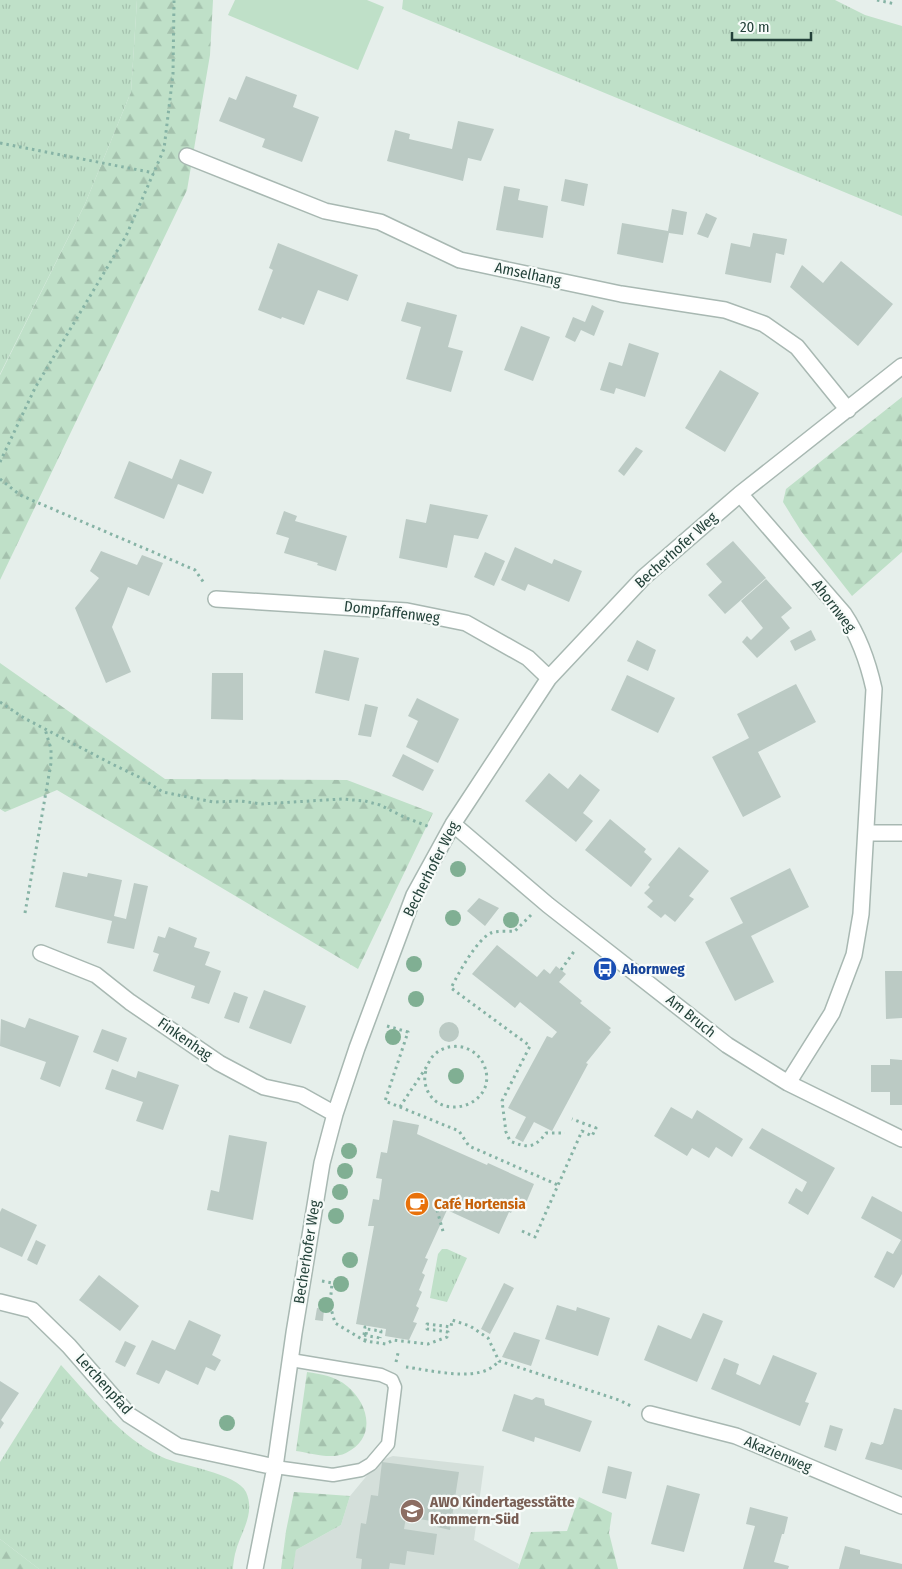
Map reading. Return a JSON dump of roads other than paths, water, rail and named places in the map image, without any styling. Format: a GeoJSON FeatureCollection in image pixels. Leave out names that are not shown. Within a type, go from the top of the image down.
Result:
{"type":"FeatureCollection","features":[{"type":"Feature","properties":{"kind":"street","name":"Amselhang"},"geometry":{"type":"LineString","coordinates":[[187,156],[325,210],[380,222],[460,260],[621,294],[725,310],[764,324],[798,347],[848,410]]}},
{"type":"Feature","properties":{"kind":"street","name":"Becherhofer Weg"},"geometry":{"type":"LineString","coordinates":[[255,1569],[275,1468],[322,1163],[335,1114],[362,1032],[414,895],[453,824],[549,678],[644,577],[740,494],[902,366]]}},
{"type":"Feature","properties":{"kind":"street","name":"Ahornweg"},"geometry":{"type":"LineString","coordinates":[[740,494],[844,614],[854,629],[869,663],[874,689],[861,914],[854,955],[832,1013],[788,1083]]}},
{"type":"Feature","properties":{"kind":"street","name":"Dompfaffenweg"},"geometry":{"type":"LineString","coordinates":[[216,599],[407,611],[466,623],[528,658],[549,678]]}},
{"type":"Feature","properties":{"kind":"street","name":"Am Bruch"},"geometry":{"type":"LineString","coordinates":[[453,824],[548,905],[726,1045],[788,1083],[902,1139]]}},
{"type":"Feature","properties":{"kind":"street"},"geometry":{"type":"LineString","coordinates":[[866,833],[902,833]]}},
{"type":"Feature","properties":{"kind":"street","name":"Finkenhag"},"geometry":{"type":"LineString","coordinates":[[40,953],[96,976],[130,1002],[219,1063],[264,1087],[301,1096],[335,1114]]}},
{"type":"Feature","properties":{"kind":"street","name":"Lerchenpfad"},"geometry":{"type":"LineString","coordinates":[[0,1302],[32,1310],[69,1346],[129,1415],[178,1446],[275,1468]]}},
{"type":"Feature","properties":{"kind":"street","name":"Akazienweg"},"geometry":{"type":"LineString","coordinates":[[650,1414],[736,1436],[902,1506]]}},
{"type":"Feature","properties":{"kind":"lane"},"geometry":{"type":"LineString","coordinates":[[275,1468],[333,1475],[360,1470],[371,1464],[388,1444],[391,1429],[395,1387],[392,1380],[381,1375],[291,1360]]}},
{"type":"Feature","properties":{"kind":"place","name":"Ahornweg"},"geometry":{"type":"Point","coordinates":[605,969]}},
{"type":"Feature","properties":{"kind":"place","name":"Café Hortensia"},"geometry":{"type":"Point","coordinates":[417,1204]}},
{"type":"Feature","properties":{"kind":"place","name":"AWO Kindertagesstätte Kommern-Süd"},"geometry":{"type":"Point","coordinates":[412,1511]}}]}
